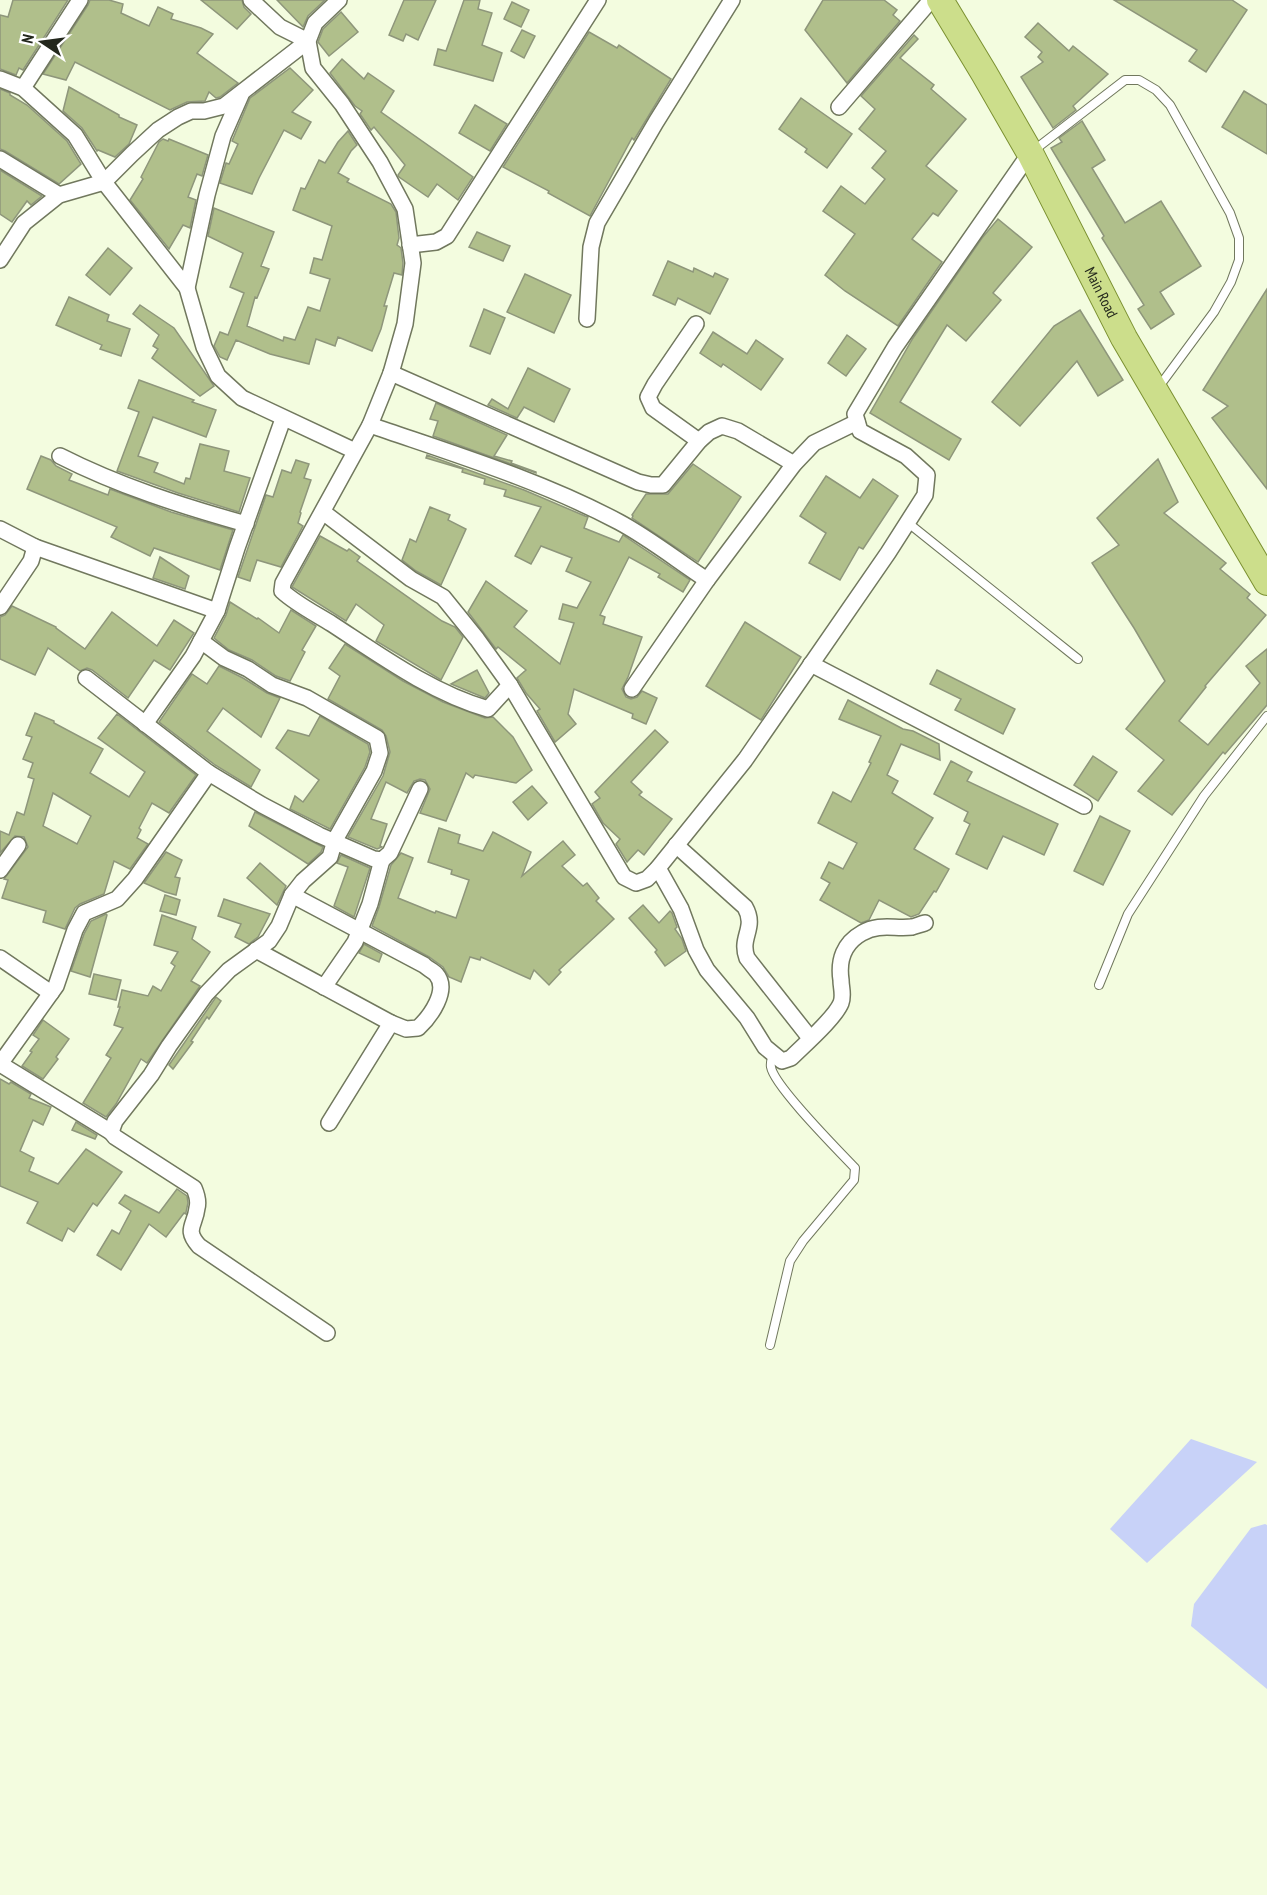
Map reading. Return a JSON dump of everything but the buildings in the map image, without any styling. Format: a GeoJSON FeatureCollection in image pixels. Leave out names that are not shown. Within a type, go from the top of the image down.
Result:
{"type":"FeatureCollection","features":[{"type":"Feature","properties":{"kind":"main road","name":"Main Road"},"geometry":{"type":"LineString","coordinates":[[940,0],[1030,153],[1124,338],[1266,579]]}},
{"type":"Feature","properties":{"kind":"street"},"geometry":{"type":"LineString","coordinates":[[23,88],[80,0]]}},
{"type":"Feature","properties":{"kind":"street"},"geometry":{"type":"LineString","coordinates":[[251,0],[280,27],[308,41]]}},
{"type":"Feature","properties":{"kind":"street"},"geometry":{"type":"LineString","coordinates":[[339,0],[315,23],[308,41],[313,68],[342,104],[380,162],[405,209],[413,263],[405,324],[391,373],[370,425],[281,587],[285,593],[374,651],[442,692],[470,704],[488,709],[510,685]]}},
{"type":"Feature","properties":{"kind":"street"},"geometry":{"type":"LineString","coordinates":[[410,245],[436,242],[447,236],[598,0]]}},
{"type":"Feature","properties":{"kind":"street"},"geometry":{"type":"LineString","coordinates":[[587,319],[591,247],[597,223],[656,122],[732,0]]}},
{"type":"Feature","properties":{"kind":"street"},"geometry":{"type":"LineString","coordinates":[[839,107],[931,0]]}},
{"type":"Feature","properties":{"kind":"street"},"geometry":{"type":"LineString","coordinates":[[0,260],[24,224],[59,195],[104,182],[158,130],[191,111],[204,111],[224,106],[308,41]]}},
{"type":"Feature","properties":{"kind":"street"},"geometry":{"type":"LineString","coordinates":[[0,79],[23,88],[75,135],[104,182],[187,288],[204,347],[218,376],[242,398],[355,451]]}},
{"type":"Feature","properties":{"kind":"street"},"geometry":{"type":"LineString","coordinates":[[187,288],[207,195],[223,136],[241,94]]}},
{"type":"Feature","properties":{"kind":"street"},"geometry":{"type":"LineString","coordinates":[[323,512],[411,579],[443,597],[510,685],[624,877],[636,883],[647,879],[745,760],[925,495],[927,475],[906,456],[860,431],[855,414],[895,347],[1030,153]]}},
{"type":"Feature","properties":{"kind":"street"},"geometry":{"type":"LineString","coordinates":[[0,159],[59,195]]}},
{"type":"Feature","properties":{"kind":"street"},"geometry":{"type":"LineString","coordinates":[[696,324],[648,398],[653,408],[699,441]]}},
{"type":"Feature","properties":{"kind":"street"},"geometry":{"type":"LineString","coordinates":[[391,373],[627,477],[651,485],[663,485],[699,441],[709,432],[722,426],[738,431],[794,464]]}},
{"type":"Feature","properties":{"kind":"street"},"geometry":{"type":"LineString","coordinates":[[145,724],[192,656],[217,611],[283,418]]}},
{"type":"Feature","properties":{"kind":"street"},"geometry":{"type":"LineString","coordinates":[[632,689],[707,580],[794,464],[814,443],[857,422]]}},
{"type":"Feature","properties":{"kind":"street"},"geometry":{"type":"LineString","coordinates":[[370,425],[526,479],[635,532],[707,580]]}},
{"type":"Feature","properties":{"kind":"street"},"geometry":{"type":"LineString","coordinates":[[60,456],[183,507],[246,524]]}},
{"type":"Feature","properties":{"kind":"street"},"geometry":{"type":"LineString","coordinates":[[0,528],[35,547],[217,611]]}},
{"type":"Feature","properties":{"kind":"street"},"geometry":{"type":"LineString","coordinates":[[0,607],[31,561],[35,547]]}},
{"type":"Feature","properties":{"kind":"street"},"geometry":{"type":"LineString","coordinates":[[111,1132],[115,1121],[151,1075],[207,994],[229,970],[269,941],[279,927],[292,895],[303,880],[330,857],[335,840],[374,771],[380,753],[377,738],[307,698],[272,685],[248,669],[224,658],[201,641]]}},
{"type":"Feature","properties":{"kind":"street"},"geometry":{"type":"LineString","coordinates":[[811,664],[1084,806]]}},
{"type":"Feature","properties":{"kind":"street"},"geometry":{"type":"LineString","coordinates":[[86,678],[209,773],[262,805],[319,835],[335,840],[374,859],[382,860]]}},
{"type":"Feature","properties":{"kind":"street"},"geometry":{"type":"LineString","coordinates":[[209,773],[135,879],[117,899],[84,914],[75,930],[56,986],[0,1064],[111,1132],[115,1137],[195,1188],[198,1198],[197,1210],[191,1227],[192,1237],[199,1246],[327,1333]]}},
{"type":"Feature","properties":{"kind":"street"},"geometry":{"type":"LineString","coordinates":[[324,987],[355,942],[370,904],[382,860],[390,853],[420,789]]}},
{"type":"Feature","properties":{"kind":"street"},"geometry":{"type":"LineString","coordinates":[[0,870],[18,845]]}},
{"type":"Feature","properties":{"kind":"street"},"geometry":{"type":"LineString","coordinates":[[676,845],[745,907],[750,915],[750,926],[744,949],[747,958],[810,1038]]}},
{"type":"Feature","properties":{"kind":"street"},"geometry":{"type":"LineString","coordinates":[[658,868],[681,909],[696,950],[707,970],[747,1018],[765,1047],[782,1061],[791,1058],[836,1012],[842,1002],[840,964],[843,951],[849,942],[862,932],[878,926],[912,927],[925,923]]}},
{"type":"Feature","properties":{"kind":"street"},"geometry":{"type":"LineString","coordinates":[[256,950],[391,1023],[406,1029],[418,1028],[426,1021],[439,996],[441,984],[436,974],[424,965],[292,895]]}},
{"type":"Feature","properties":{"kind":"street"},"geometry":{"type":"LineString","coordinates":[[0,958],[51,993]]}},
{"type":"Feature","properties":{"kind":"street"},"geometry":{"type":"LineString","coordinates":[[329,1123],[391,1023]]}},
{"type":"Feature","properties":{"kind":"lane"},"geometry":{"type":"LineString","coordinates":[[1030,153],[1125,80],[1139,80],[1156,90],[1170,105],[1230,213],[1239,238],[1239,260],[1231,282],[1214,312],[1155,392]]}},
{"type":"Feature","properties":{"kind":"lane"},"geometry":{"type":"LineString","coordinates":[[907,522],[1078,659]]}},
{"type":"Feature","properties":{"kind":"lane"},"geometry":{"type":"LineString","coordinates":[[1099,985],[1128,914],[1204,796],[1267,717]]}},
{"type":"Feature","properties":{"kind":"lane"},"geometry":{"type":"LineString","coordinates":[[770,1345],[790,1261],[803,1241],[854,1180],[855,1168],[789,1096],[776,1078],[770,1066],[773,1054]]}},
{"type":"Feature","properties":{"kind":"shaded area"},"geometry":{"type":"Polygon","coordinates":[[[1191,1439],[1257,1462],[1147,1563],[1110,1529],[1191,1439]]]}},
{"type":"Feature","properties":{"kind":"shaded area"},"geometry":{"type":"Polygon","coordinates":[[[1267,1525],[1267,1689],[1191,1626],[1194,1604],[1251,1528],[1267,1525]]]}}]}
